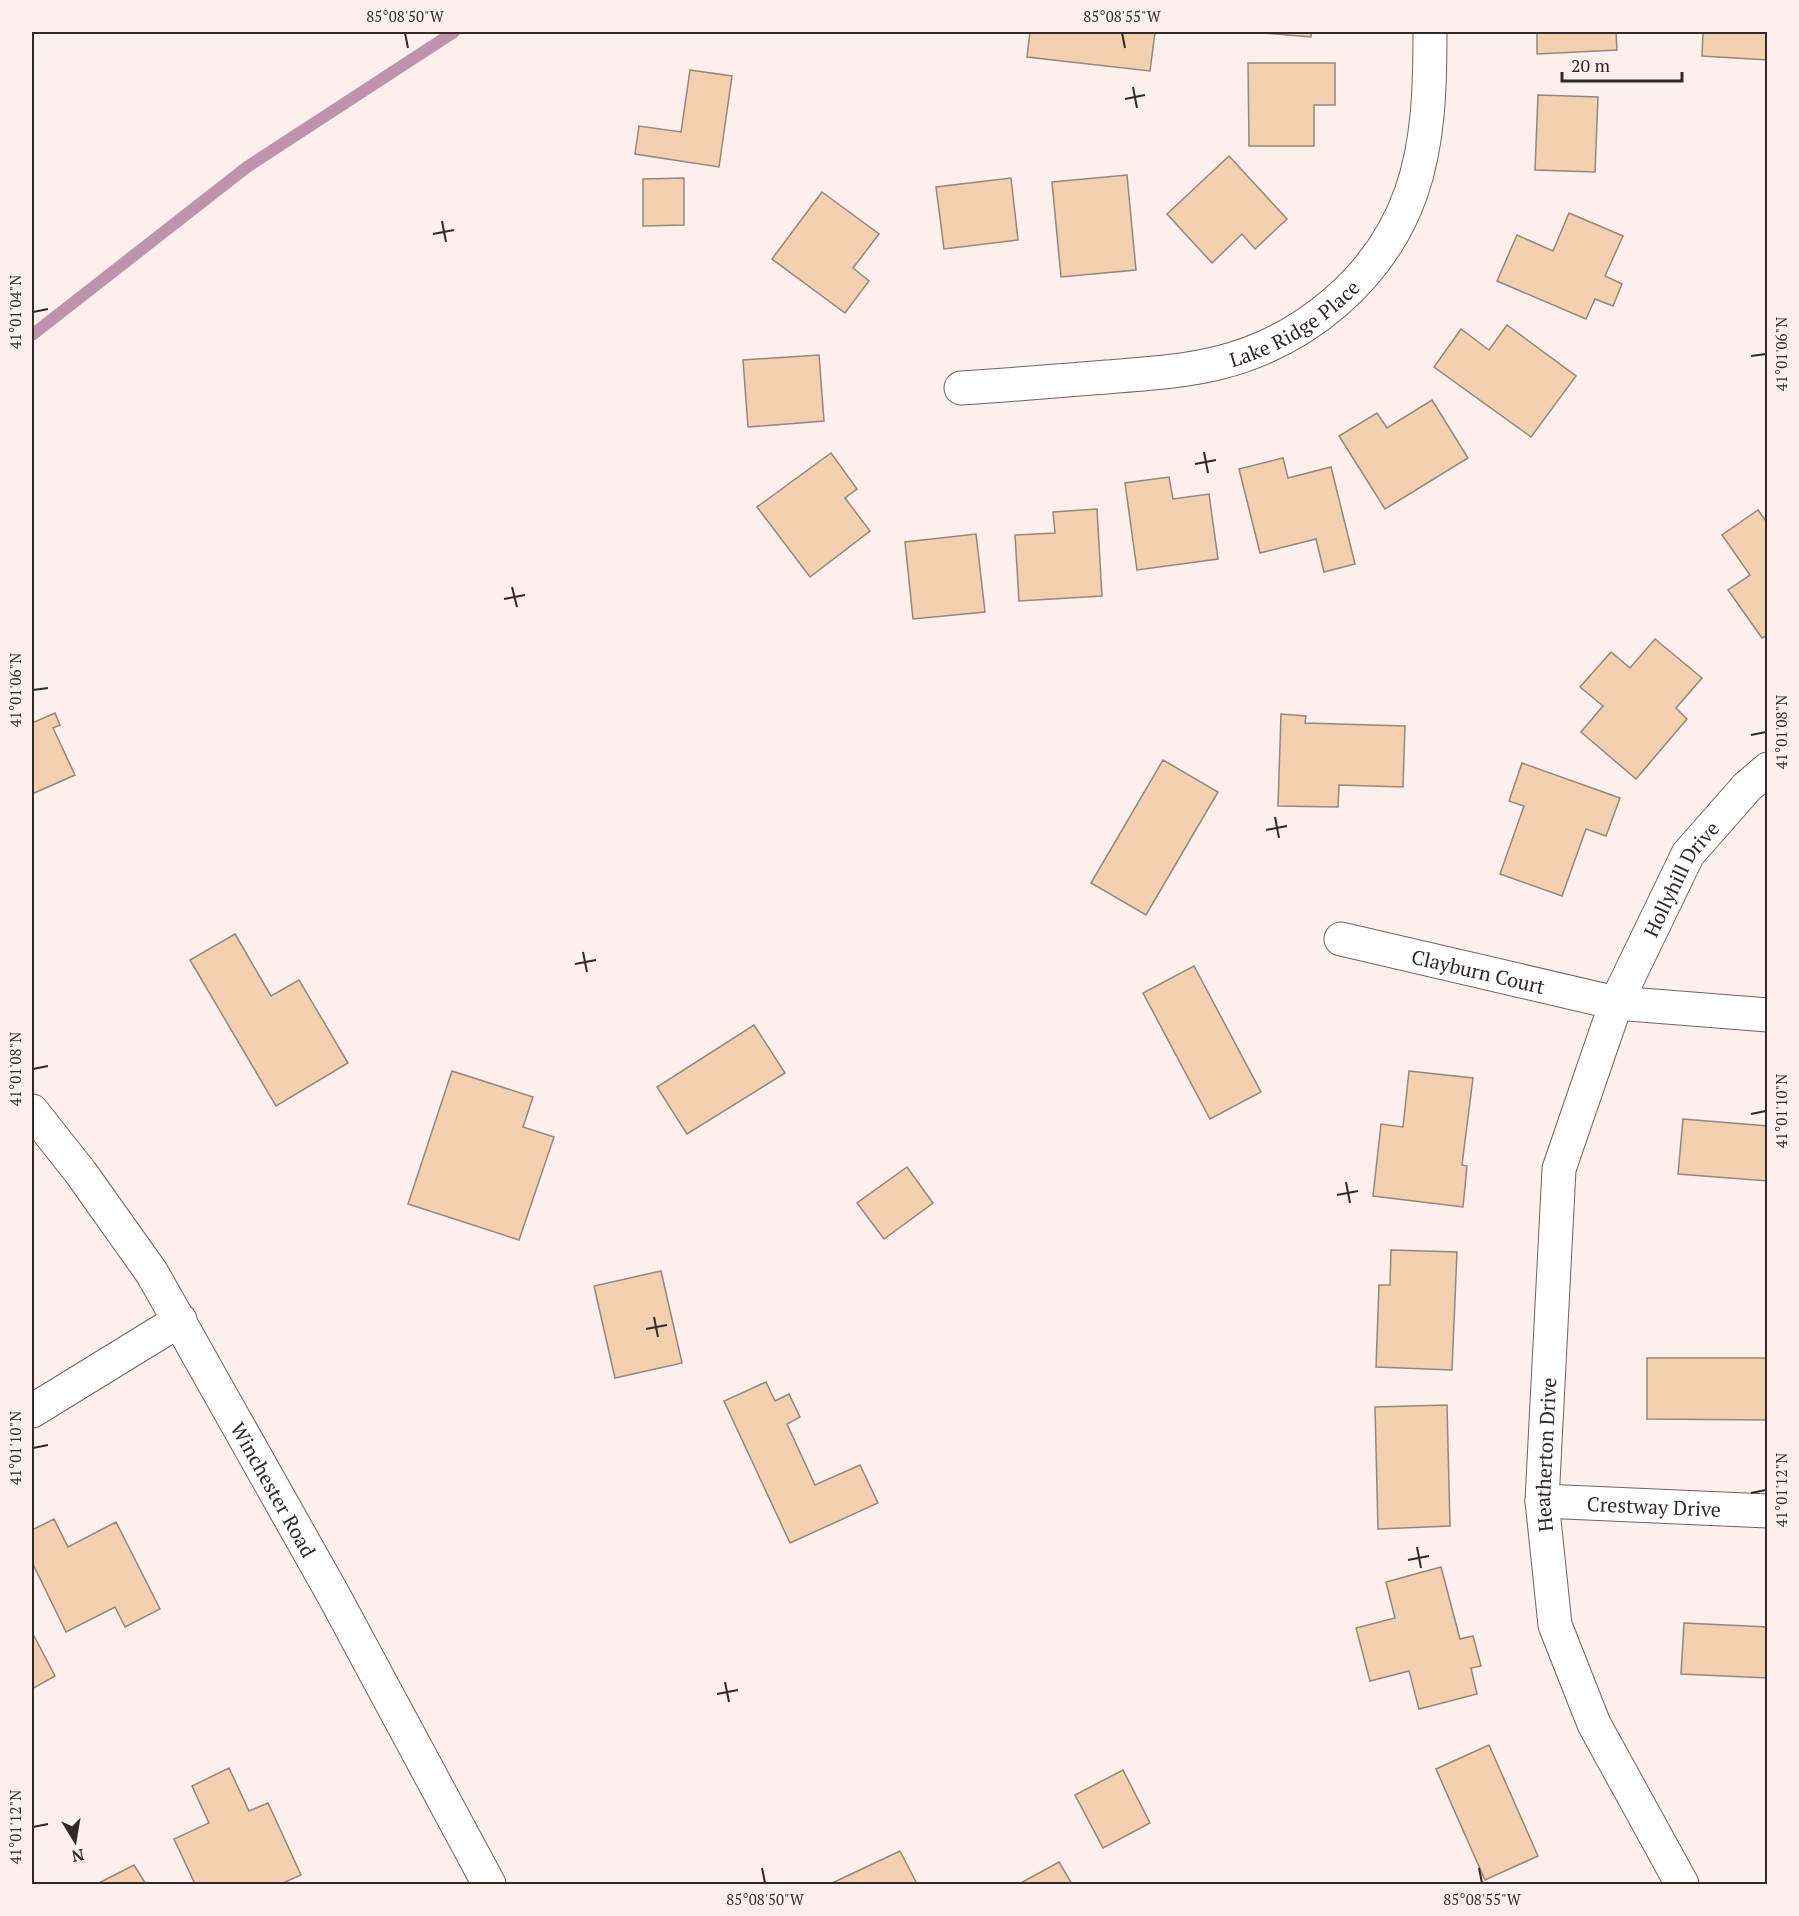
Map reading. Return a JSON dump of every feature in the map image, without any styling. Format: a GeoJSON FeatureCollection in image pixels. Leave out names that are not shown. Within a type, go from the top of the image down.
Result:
{"type":"FeatureCollection","features":[{"type":"Feature","properties":{"kind":"street","name":"Lake Ridge Place"},"geometry":{"type":"LineString","coordinates":[[961,388],[1175,371],[1218,363],[1260,350],[1305,326],[1347,293],[1360,277],[1385,245],[1411,193],[1424,137],[1430,79],[1430,32]]}},
{"type":"Feature","properties":{"kind":"street","name":"Hollyhill Drive"},"geometry":{"type":"LineString","coordinates":[[1616,1003],[1688,854],[1747,787],[1767,769]]}},
{"type":"Feature","properties":{"kind":"street","name":"Clayburn Court"},"geometry":{"type":"LineString","coordinates":[[1341,939],[1616,1003],[1767,1015]]}},
{"type":"Feature","properties":{"kind":"street","name":"Heatherton Drive"},"geometry":{"type":"LineString","coordinates":[[1616,1003],[1559,1169],[1542,1501],[1555,1625],[1594,1724],[1682,1884]]}},
{"type":"Feature","properties":{"kind":"street","name":"Winchester Road"},"geometry":{"type":"LineString","coordinates":[[32,1111],[81,1173],[152,1273],[180,1320],[334,1596],[489,1884]]}},
{"type":"Feature","properties":{"kind":"street"},"geometry":{"type":"LineString","coordinates":[[32,1411],[180,1320]]}},
{"type":"Feature","properties":{"kind":"street","name":"Crestway Drive"},"geometry":{"type":"LineString","coordinates":[[1542,1501],[1767,1511]]}},
{"type":"Feature","properties":{"kind":"building"},"geometry":{"type":"Polygon","coordinates":[[[1030,32],[1155,32],[1150,71],[1027,57],[1030,32]]]}},
{"type":"Feature","properties":{"kind":"building"},"geometry":{"type":"Polygon","coordinates":[[[1253,32],[1311,32],[1311,37],[1253,32]]]}},
{"type":"Feature","properties":{"kind":"building"},"geometry":{"type":"Polygon","coordinates":[[[1537,32],[1616,32],[1617,50],[1537,54],[1537,32]]]}},
{"type":"Feature","properties":{"kind":"building"},"geometry":{"type":"Polygon","coordinates":[[[1703,32],[1768,32],[1768,60],[1702,56],[1703,32]]]}},
{"type":"Feature","properties":{"kind":"building"},"geometry":{"type":"Polygon","coordinates":[[[1248,63],[1335,63],[1335,105],[1314,105],[1314,146],[1249,146],[1248,63]]]}},
{"type":"Feature","properties":{"kind":"building"},"geometry":{"type":"Polygon","coordinates":[[[690,70],[732,76],[719,167],[635,154],[639,126],[681,132],[690,70]]]}},
{"type":"Feature","properties":{"kind":"building"},"geometry":{"type":"Polygon","coordinates":[[[1538,95],[1598,97],[1595,172],[1535,170],[1538,95]]]}},
{"type":"Feature","properties":{"kind":"building"},"geometry":{"type":"Polygon","coordinates":[[[1229,156],[1287,219],[1255,249],[1242,234],[1212,263],[1167,214],[1229,156]]]}},
{"type":"Feature","properties":{"kind":"building"},"geometry":{"type":"Polygon","coordinates":[[[1127,175],[1136,270],[1061,277],[1052,182],[1127,175]]]}},
{"type":"Feature","properties":{"kind":"building"},"geometry":{"type":"Polygon","coordinates":[[[684,178],[684,225],[643,226],[643,179],[684,178]]]}},
{"type":"Feature","properties":{"kind":"building"},"geometry":{"type":"Polygon","coordinates":[[[1011,178],[1018,240],[944,249],[936,187],[1011,178]]]}},
{"type":"Feature","properties":{"kind":"building"},"geometry":{"type":"Polygon","coordinates":[[[822,192],[879,234],[853,268],[869,281],[845,313],[772,259],[822,192]]]}},
{"type":"Feature","properties":{"kind":"building"},"geometry":{"type":"Polygon","coordinates":[[[1569,213],[1623,236],[1605,276],[1622,284],[1613,306],[1595,299],[1586,319],[1497,281],[1517,235],[1553,251],[1569,213]]]}},
{"type":"Feature","properties":{"kind":"building"},"geometry":{"type":"Polygon","coordinates":[[[1507,325],[1576,376],[1531,437],[1434,367],[1461,329],[1489,350],[1507,325]]]}},
{"type":"Feature","properties":{"kind":"building"},"geometry":{"type":"Polygon","coordinates":[[[819,355],[824,421],[748,427],[743,360],[819,355]]]}},
{"type":"Feature","properties":{"kind":"building"},"geometry":{"type":"Polygon","coordinates":[[[1432,400],[1468,458],[1385,509],[1339,436],[1377,413],[1387,428],[1432,400]]]}},
{"type":"Feature","properties":{"kind":"building"},"geometry":{"type":"Polygon","coordinates":[[[831,453],[857,489],[845,498],[870,531],[810,577],[757,507],[831,453]]]}},
{"type":"Feature","properties":{"kind":"building"},"geometry":{"type":"Polygon","coordinates":[[[1283,458],[1288,478],[1331,467],[1355,564],[1324,572],[1316,539],[1260,553],[1239,469],[1283,458]]]}},
{"type":"Feature","properties":{"kind":"building"},"geometry":{"type":"Polygon","coordinates":[[[1169,477],[1173,499],[1209,494],[1218,559],[1137,570],[1125,483],[1169,477]]]}},
{"type":"Feature","properties":{"kind":"building"},"geometry":{"type":"Polygon","coordinates":[[[1097,509],[1102,596],[1019,601],[1015,535],[1055,533],[1053,512],[1097,509]]]}},
{"type":"Feature","properties":{"kind":"building"},"geometry":{"type":"Polygon","coordinates":[[[1758,510],[1768,524],[1768,635],[1762,638],[1728,590],[1750,575],[1722,535],[1758,510]]]}},
{"type":"Feature","properties":{"kind":"building"},"geometry":{"type":"Polygon","coordinates":[[[976,534],[985,612],[913,619],[905,542],[976,534]]]}},
{"type":"Feature","properties":{"kind":"building"},"geometry":{"type":"Polygon","coordinates":[[[1655,639],[1702,678],[1676,708],[1687,719],[1636,779],[1581,732],[1603,706],[1580,687],[1611,652],[1630,668],[1655,639]]]}},
{"type":"Feature","properties":{"kind":"building"},"geometry":{"type":"Polygon","coordinates":[[[55,713],[60,725],[53,728],[75,775],[32,794],[32,723],[55,713]]]}},
{"type":"Feature","properties":{"kind":"building"},"geometry":{"type":"Polygon","coordinates":[[[1281,714],[1306,716],[1305,723],[1405,726],[1403,787],[1339,785],[1338,807],[1278,806],[1281,714]]]}},
{"type":"Feature","properties":{"kind":"building"},"geometry":{"type":"Polygon","coordinates":[[[1163,760],[1218,792],[1146,915],[1091,883],[1163,760]]]}},
{"type":"Feature","properties":{"kind":"building"},"geometry":{"type":"Polygon","coordinates":[[[1522,763],[1620,798],[1606,836],[1586,829],[1562,896],[1500,874],[1524,806],[1509,801],[1522,763]]]}},
{"type":"Feature","properties":{"kind":"building"},"geometry":{"type":"Polygon","coordinates":[[[235,934],[271,996],[299,980],[348,1063],[276,1106],[190,960],[235,934]]]}},
{"type":"Feature","properties":{"kind":"building"},"geometry":{"type":"Polygon","coordinates":[[[1194,966],[1261,1092],[1210,1119],[1143,993],[1194,966]]]}},
{"type":"Feature","properties":{"kind":"building"},"geometry":{"type":"Polygon","coordinates":[[[754,1025],[785,1073],[687,1134],[657,1087],[754,1025]]]}},
{"type":"Feature","properties":{"kind":"building"},"geometry":{"type":"Polygon","coordinates":[[[452,1071],[533,1097],[523,1127],[554,1137],[519,1240],[408,1204],[452,1071]]]}},
{"type":"Feature","properties":{"kind":"building"},"geometry":{"type":"Polygon","coordinates":[[[1409,1071],[1473,1078],[1462,1165],[1467,1166],[1463,1207],[1373,1196],[1381,1124],[1403,1127],[1409,1071]]]}},
{"type":"Feature","properties":{"kind":"building"},"geometry":{"type":"Polygon","coordinates":[[[1683,1119],[1768,1126],[1768,1181],[1678,1174],[1683,1119]]]}},
{"type":"Feature","properties":{"kind":"building"},"geometry":{"type":"Polygon","coordinates":[[[907,1167],[933,1203],[884,1239],[857,1203],[907,1167]]]}},
{"type":"Feature","properties":{"kind":"building"},"geometry":{"type":"Polygon","coordinates":[[[1391,1250],[1457,1252],[1452,1370],[1376,1367],[1379,1285],[1390,1285],[1391,1250]]]}},
{"type":"Feature","properties":{"kind":"building"},"geometry":{"type":"Polygon","coordinates":[[[661,1271],[682,1363],[615,1378],[594,1286],[661,1271]]]}},
{"type":"Feature","properties":{"kind":"building"},"geometry":{"type":"Polygon","coordinates":[[[1647,1358],[1768,1358],[1768,1420],[1647,1419],[1647,1358]]]}},
{"type":"Feature","properties":{"kind":"building"},"geometry":{"type":"Polygon","coordinates":[[[766,1382],[775,1401],[789,1394],[800,1417],[787,1424],[815,1485],[860,1465],[878,1503],[790,1543],[724,1401],[766,1382]]]}},
{"type":"Feature","properties":{"kind":"building"},"geometry":{"type":"Polygon","coordinates":[[[1447,1405],[1450,1526],[1378,1529],[1375,1407],[1447,1405]]]}},
{"type":"Feature","properties":{"kind":"building"},"geometry":{"type":"Polygon","coordinates":[[[54,1519],[68,1547],[116,1522],[160,1609],[125,1627],[115,1607],[66,1632],[32,1562],[32,1530],[54,1519]]]}},
{"type":"Feature","properties":{"kind":"building"},"geometry":{"type":"Polygon","coordinates":[[[1441,1567],[1460,1639],[1473,1636],[1481,1666],[1471,1668],[1477,1694],[1419,1709],[1409,1671],[1370,1681],[1356,1628],[1395,1618],[1386,1582],[1441,1567]]]}},
{"type":"Feature","properties":{"kind":"building"},"geometry":{"type":"Polygon","coordinates":[[[1684,1623],[1768,1627],[1768,1678],[1681,1674],[1684,1623]]]}},
{"type":"Feature","properties":{"kind":"building"},"geometry":{"type":"Polygon","coordinates":[[[32,1632],[55,1676],[32,1689],[32,1632]]]}},
{"type":"Feature","properties":{"kind":"building"},"geometry":{"type":"Polygon","coordinates":[[[1489,1745],[1538,1856],[1485,1880],[1436,1769],[1489,1745]]]}},
{"type":"Feature","properties":{"kind":"building"},"geometry":{"type":"Polygon","coordinates":[[[229,1768],[249,1811],[268,1803],[301,1875],[281,1884],[195,1884],[174,1839],[209,1823],[192,1786],[229,1768]]]}},
{"type":"Feature","properties":{"kind":"building"},"geometry":{"type":"Polygon","coordinates":[[[1123,1770],[1150,1823],[1103,1848],[1075,1795],[1123,1770]]]}},
{"type":"Feature","properties":{"kind":"building"},"geometry":{"type":"Polygon","coordinates":[[[900,1851],[917,1884],[830,1884],[900,1851]]]}},
{"type":"Feature","properties":{"kind":"building"},"geometry":{"type":"Polygon","coordinates":[[[1059,1862],[1072,1884],[1019,1884],[1059,1862]]]}},
{"type":"Feature","properties":{"kind":"building"},"geometry":{"type":"Polygon","coordinates":[[[134,1865],[146,1884],[97,1884],[134,1865]]]}},
{"type":"Feature","properties":{"kind":"waterway"},"geometry":{"type":"LineString","coordinates":[[32,335],[247,167],[454,32]]}}]}
